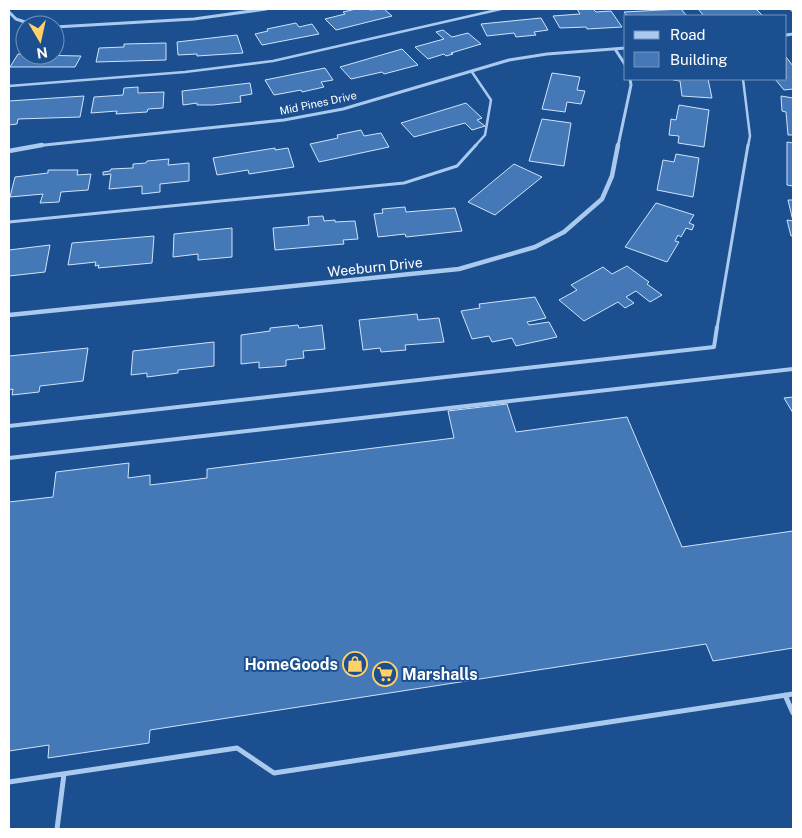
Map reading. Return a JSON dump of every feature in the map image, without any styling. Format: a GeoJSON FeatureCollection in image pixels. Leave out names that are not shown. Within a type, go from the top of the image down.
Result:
{"type":"FeatureCollection","features":[{"type":"Feature","properties":{"kind":"street"},"geometry":{"type":"LineString","coordinates":[[65,26],[194,19],[266,9]]}},
{"type":"Feature","properties":{"kind":"street"},"geometry":{"type":"LineString","coordinates":[[615,48],[624,63]]}},
{"type":"Feature","properties":{"kind":"street","name":"Mid Pines Drive"},"geometry":{"type":"LineString","coordinates":[[9,151],[54,143],[284,120],[343,109],[509,60],[624,48]]}},
{"type":"Feature","properties":{"kind":"street","name":"Weeburn Drive"},"geometry":{"type":"LineString","coordinates":[[9,315],[460,269],[536,247],[564,232],[602,199],[612,176],[631,85],[630,80]]}},
{"type":"Feature","properties":{"kind":"lane"},"geometry":{"type":"LineString","coordinates":[[9,86],[185,72],[273,61],[501,9]]}},
{"type":"Feature","properties":{"kind":"lane"},"geometry":{"type":"LineString","coordinates":[[9,222],[404,183],[457,166],[485,135],[491,100],[472,72]]}},
{"type":"Feature","properties":{"kind":"lane"},"geometry":{"type":"LineString","coordinates":[[9,426],[714,347],[750,136],[743,80]]}},
{"type":"Feature","properties":{"kind":"lane"},"geometry":{"type":"LineString","coordinates":[[9,458],[793,369]]}},
{"type":"Feature","properties":{"kind":"lane"},"geometry":{"type":"LineString","coordinates":[[9,782],[237,748],[274,773],[793,694]]}},
{"type":"Feature","properties":{"kind":"lane"},"geometry":{"type":"LineString","coordinates":[[785,695],[793,713]]}},
{"type":"Feature","properties":{"kind":"lane"},"geometry":{"type":"LineString","coordinates":[[57,829],[64,774]]}},
{"type":"Feature","properties":{"kind":"building"},"geometry":{"type":"Polygon","coordinates":[[[356,9],[384,9],[392,16],[336,30],[325,19],[356,9]]]}},
{"type":"Feature","properties":{"kind":"building"},"geometry":{"type":"Polygon","coordinates":[[[577,9],[593,9],[596,12],[611,11],[622,27],[560,28],[553,16],[580,14],[577,9]]]}},
{"type":"Feature","properties":{"kind":"building"},"geometry":{"type":"Polygon","coordinates":[[[681,9],[686,15],[626,15],[624,12],[681,9]]]}},
{"type":"Feature","properties":{"kind":"building"},"geometry":{"type":"Polygon","coordinates":[[[698,9],[756,9],[762,15],[703,15],[698,9]]]}},
{"type":"Feature","properties":{"kind":"building"},"geometry":{"type":"Polygon","coordinates":[[[541,18],[548,30],[534,32],[536,35],[516,37],[514,33],[487,36],[481,24],[541,18]]]}},
{"type":"Feature","properties":{"kind":"building"},"geometry":{"type":"Polygon","coordinates":[[[296,23],[299,27],[312,24],[319,34],[262,45],[255,34],[268,31],[267,29],[296,23]]]}},
{"type":"Feature","properties":{"kind":"building"},"geometry":{"type":"Polygon","coordinates":[[[443,30],[452,37],[468,33],[481,44],[446,56],[444,54],[428,59],[415,47],[444,39],[436,32],[443,30]]]}},
{"type":"Feature","properties":{"kind":"building"},"geometry":{"type":"Polygon","coordinates":[[[237,35],[243,53],[197,56],[197,54],[178,55],[177,42],[237,35]]]}},
{"type":"Feature","properties":{"kind":"building"},"geometry":{"type":"Polygon","coordinates":[[[166,43],[166,60],[96,62],[99,48],[124,47],[124,44],[166,43]]]}},
{"type":"Feature","properties":{"kind":"building"},"geometry":{"type":"Polygon","coordinates":[[[402,49],[418,65],[384,74],[382,72],[351,79],[340,67],[402,49]]]}},
{"type":"Feature","properties":{"kind":"building"},"geometry":{"type":"Polygon","coordinates":[[[65,56],[81,56],[75,67],[10,67],[15,59],[15,65],[65,65],[65,56]]]}},
{"type":"Feature","properties":{"kind":"building"},"geometry":{"type":"Polygon","coordinates":[[[787,58],[793,66],[793,89],[784,90],[776,80],[787,80],[787,58]]]}},
{"type":"Feature","properties":{"kind":"building"},"geometry":{"type":"Polygon","coordinates":[[[325,68],[333,80],[321,82],[324,87],[302,92],[301,90],[274,95],[265,80],[325,68]]]}},
{"type":"Feature","properties":{"kind":"building"},"geometry":{"type":"Polygon","coordinates":[[[552,73],[580,77],[577,90],[585,91],[581,104],[567,102],[565,112],[542,109],[552,73]]]}},
{"type":"Feature","properties":{"kind":"building"},"geometry":{"type":"Polygon","coordinates":[[[673,80],[708,80],[712,98],[682,96],[680,81],[673,80]]]}},
{"type":"Feature","properties":{"kind":"building"},"geometry":{"type":"Polygon","coordinates":[[[250,83],[252,94],[240,96],[241,102],[213,105],[197,105],[197,103],[183,105],[182,91],[250,83]]]}},
{"type":"Feature","properties":{"kind":"building"},"geometry":{"type":"Polygon","coordinates":[[[138,87],[138,93],[164,92],[163,108],[148,109],[147,112],[116,114],[117,111],[91,113],[94,97],[123,95],[124,88],[138,87]]]}},
{"type":"Feature","properties":{"kind":"building"},"geometry":{"type":"Polygon","coordinates":[[[84,96],[80,117],[18,119],[17,124],[9,125],[9,101],[84,96]]]}},
{"type":"Feature","properties":{"kind":"building"},"geometry":{"type":"Polygon","coordinates":[[[781,96],[793,98],[793,135],[788,135],[786,112],[782,111],[781,96]]]}},
{"type":"Feature","properties":{"kind":"building"},"geometry":{"type":"Polygon","coordinates":[[[466,103],[482,118],[477,120],[485,126],[472,130],[465,123],[414,137],[401,123],[466,103]]]}},
{"type":"Feature","properties":{"kind":"building"},"geometry":{"type":"Polygon","coordinates":[[[679,105],[709,110],[704,147],[678,143],[679,136],[669,135],[671,119],[676,120],[679,105]]]}},
{"type":"Feature","properties":{"kind":"building"},"geometry":{"type":"Polygon","coordinates":[[[542,119],[571,123],[564,166],[529,161],[542,119]]]}},
{"type":"Feature","properties":{"kind":"building"},"geometry":{"type":"Polygon","coordinates":[[[361,130],[364,136],[381,133],[389,147],[319,162],[310,144],[338,138],[337,135],[361,130]]]}},
{"type":"Feature","properties":{"kind":"building"},"geometry":{"type":"Polygon","coordinates":[[[787,142],[793,143],[793,186],[787,185],[787,142]]]}},
{"type":"Feature","properties":{"kind":"building"},"geometry":{"type":"Polygon","coordinates":[[[275,148],[275,150],[288,148],[294,167],[249,174],[248,170],[217,175],[213,158],[275,148]]]}},
{"type":"Feature","properties":{"kind":"building"},"geometry":{"type":"Polygon","coordinates":[[[676,154],[699,158],[693,197],[657,190],[663,160],[674,162],[676,154]]]}},
{"type":"Feature","properties":{"kind":"building"},"geometry":{"type":"Polygon","coordinates":[[[169,159],[168,165],[189,163],[189,181],[160,184],[160,192],[142,194],[142,186],[109,189],[111,174],[103,175],[103,172],[110,171],[111,169],[133,168],[133,164],[169,159]]]}},
{"type":"Feature","properties":{"kind":"building"},"geometry":{"type":"Polygon","coordinates":[[[514,164],[542,177],[495,215],[468,202],[514,164]]]}},
{"type":"Feature","properties":{"kind":"building"},"geometry":{"type":"Polygon","coordinates":[[[48,170],[78,170],[77,175],[91,174],[88,190],[61,192],[59,202],[40,203],[43,194],[10,197],[15,177],[48,173],[48,170]]]}},
{"type":"Feature","properties":{"kind":"building"},"geometry":{"type":"Polygon","coordinates":[[[788,200],[793,200],[793,221],[788,200]]]}},
{"type":"Feature","properties":{"kind":"building"},"geometry":{"type":"Polygon","coordinates":[[[656,203],[694,215],[689,223],[694,225],[692,230],[686,228],[681,237],[678,235],[675,241],[679,242],[667,262],[625,247],[656,203]]]}},
{"type":"Feature","properties":{"kind":"building"},"geometry":{"type":"Polygon","coordinates":[[[405,207],[406,212],[455,208],[462,231],[406,237],[405,234],[378,237],[374,214],[383,213],[382,209],[405,207]]]}},
{"type":"Feature","properties":{"kind":"building"},"geometry":{"type":"Polygon","coordinates":[[[323,216],[324,221],[355,221],[358,239],[343,240],[344,244],[275,250],[273,228],[309,225],[308,217],[323,216]]]}},
{"type":"Feature","properties":{"kind":"building"},"geometry":{"type":"Polygon","coordinates":[[[787,220],[793,221],[793,236],[791,236],[787,220]]]}},
{"type":"Feature","properties":{"kind":"building"},"geometry":{"type":"Polygon","coordinates":[[[232,228],[232,257],[198,260],[198,254],[173,257],[174,234],[232,228]]]}},
{"type":"Feature","properties":{"kind":"building"},"geometry":{"type":"Polygon","coordinates":[[[154,236],[152,263],[98,268],[99,265],[95,266],[96,262],[68,265],[72,243],[154,236]]]}},
{"type":"Feature","properties":{"kind":"building"},"geometry":{"type":"Polygon","coordinates":[[[50,245],[45,272],[9,276],[9,250],[50,245]]]}},
{"type":"Feature","properties":{"kind":"building"},"geometry":{"type":"Polygon","coordinates":[[[627,266],[649,282],[647,284],[662,295],[650,302],[636,291],[626,297],[634,303],[625,308],[618,302],[584,321],[559,300],[577,290],[571,285],[603,267],[612,274],[627,266]]]}},
{"type":"Feature","properties":{"kind":"building"},"geometry":{"type":"Polygon","coordinates":[[[535,297],[546,318],[527,322],[529,325],[549,322],[557,337],[516,346],[512,338],[492,342],[489,336],[472,339],[461,311],[480,308],[479,304],[535,297]]]}},
{"type":"Feature","properties":{"kind":"building"},"geometry":{"type":"Polygon","coordinates":[[[417,314],[418,320],[439,318],[444,342],[405,345],[406,350],[381,352],[380,348],[363,350],[359,320],[417,314]]]}},
{"type":"Feature","properties":{"kind":"building"},"geometry":{"type":"Polygon","coordinates":[[[298,325],[299,328],[322,325],[325,349],[303,351],[304,358],[286,360],[286,366],[259,368],[259,362],[241,364],[241,335],[270,331],[270,328],[298,325]]]}},
{"type":"Feature","properties":{"kind":"building"},"geometry":{"type":"Polygon","coordinates":[[[214,342],[214,366],[178,370],[178,373],[147,377],[147,373],[131,375],[133,351],[214,342]]]}},
{"type":"Feature","properties":{"kind":"building"},"geometry":{"type":"Polygon","coordinates":[[[88,348],[83,381],[40,386],[39,392],[12,395],[13,389],[9,390],[9,356],[88,348]]]}},
{"type":"Feature","properties":{"kind":"building"},"geometry":{"type":"Polygon","coordinates":[[[793,397],[793,413],[784,398],[793,397]]]}},
{"type":"Feature","properties":{"kind":"building"},"geometry":{"type":"Polygon","coordinates":[[[507,404],[516,432],[627,417],[682,547],[793,531],[793,648],[713,661],[706,644],[150,730],[149,743],[48,758],[49,745],[9,751],[9,502],[53,497],[56,472],[129,463],[128,478],[150,475],[150,485],[207,478],[207,469],[454,438],[448,411],[507,404]]]}},
{"type":"Feature","properties":{"kind":"place","name":"HomeGoods"},"geometry":{"type":"Point","coordinates":[355,664]}},
{"type":"Feature","properties":{"kind":"place","name":"Marshalls"},"geometry":{"type":"Point","coordinates":[385,674]}}]}
